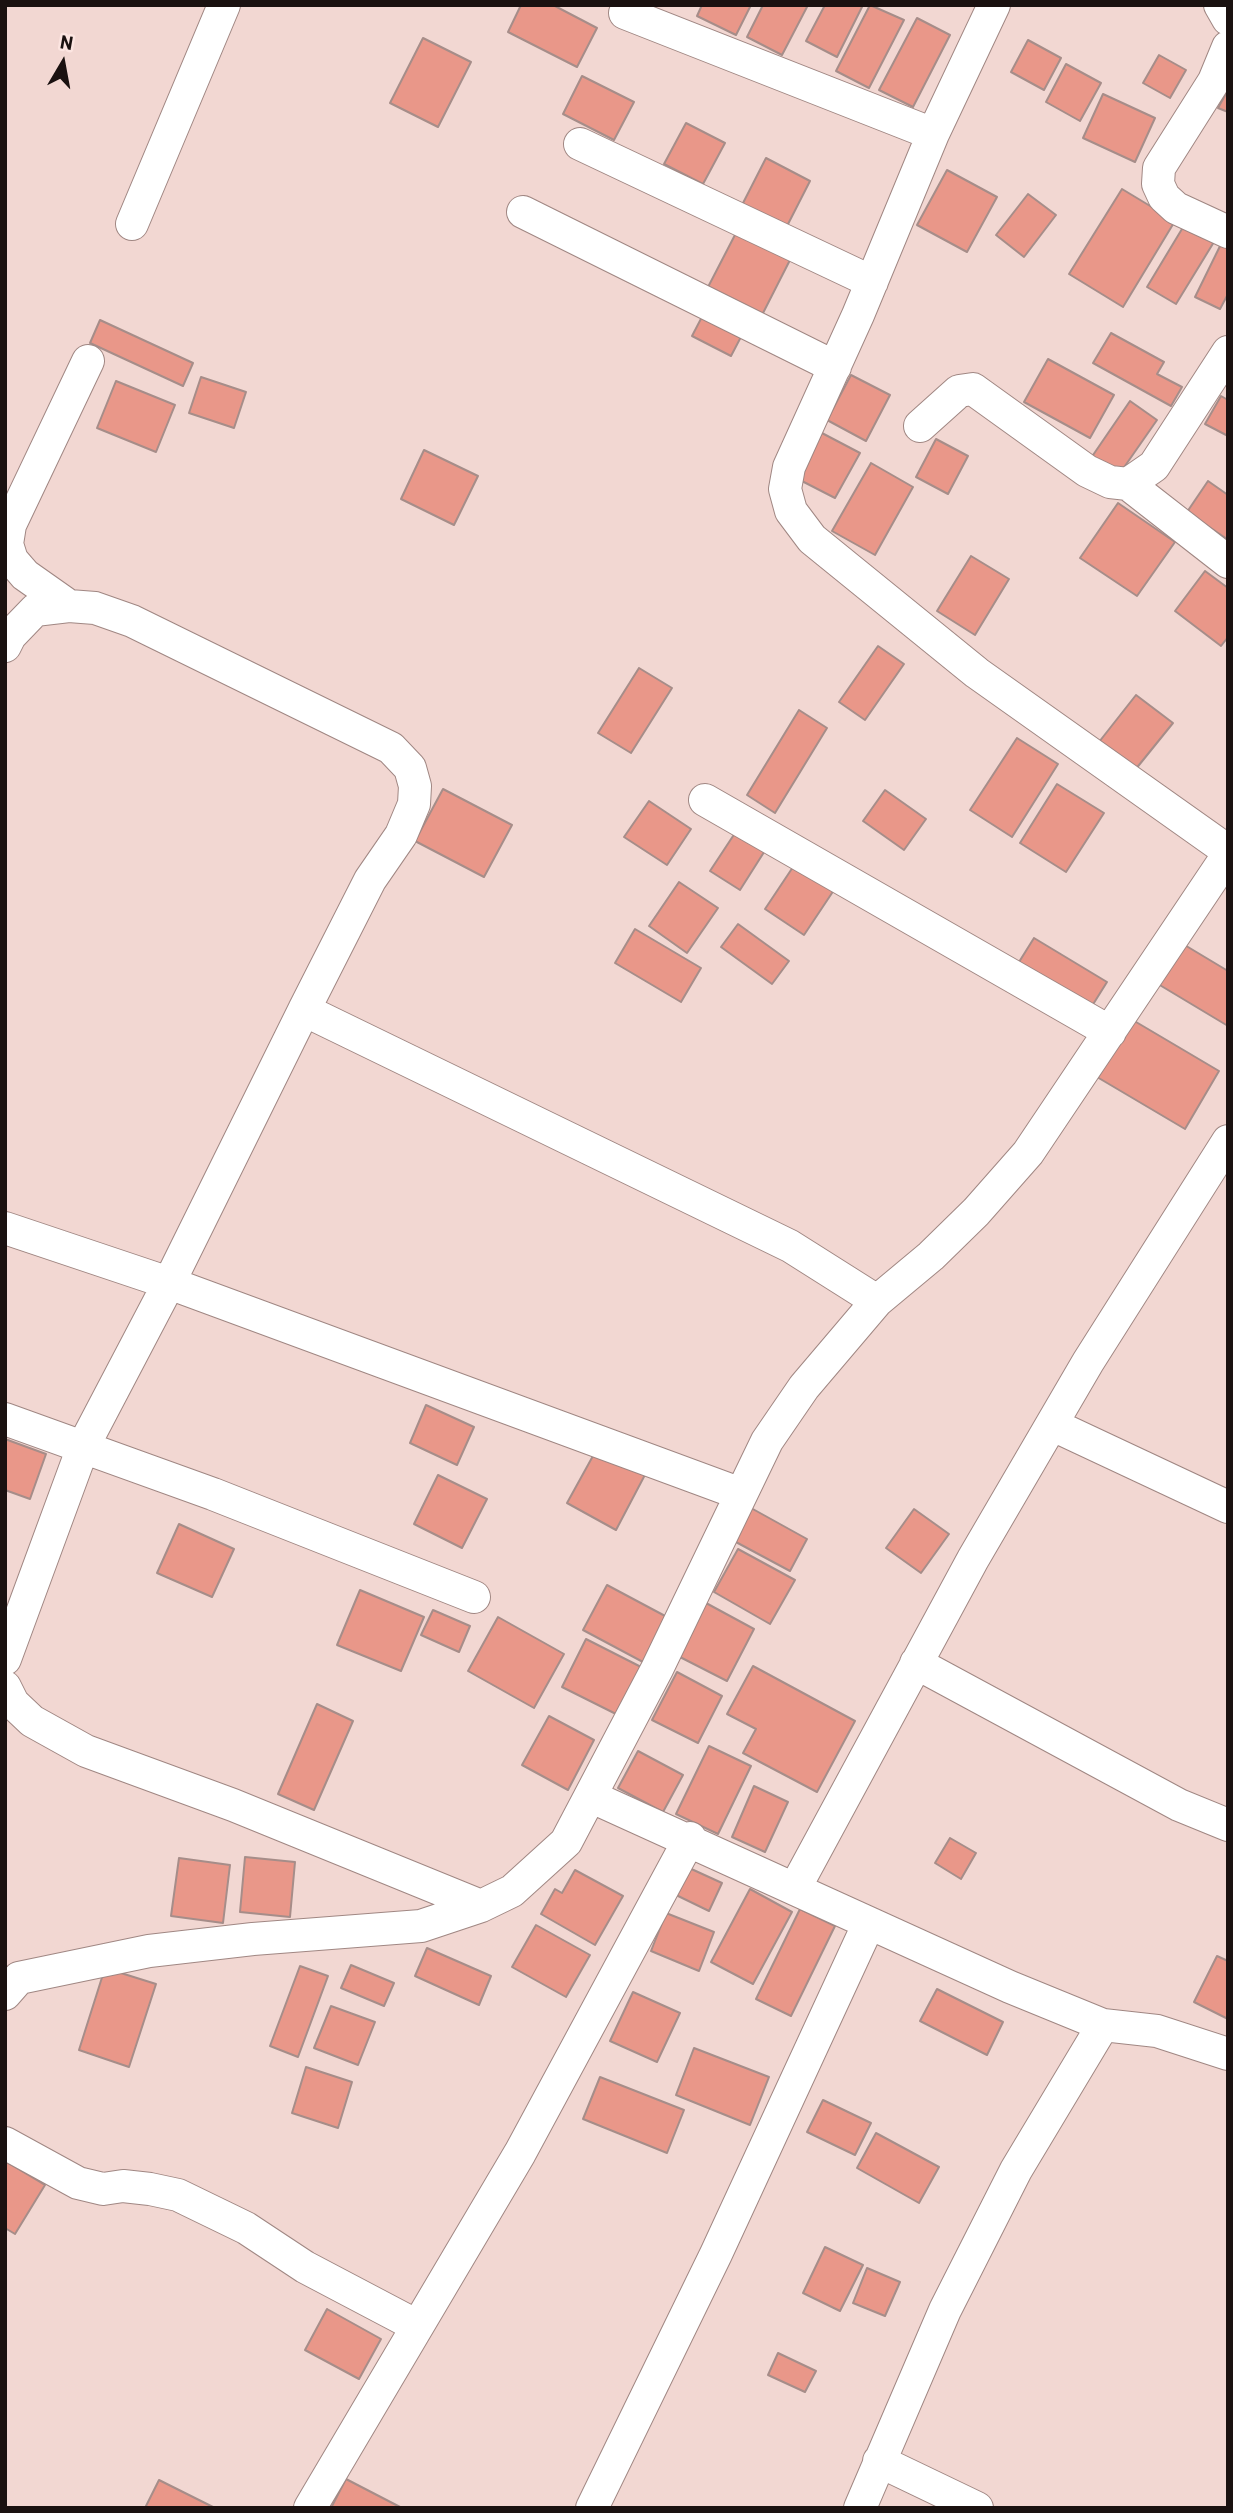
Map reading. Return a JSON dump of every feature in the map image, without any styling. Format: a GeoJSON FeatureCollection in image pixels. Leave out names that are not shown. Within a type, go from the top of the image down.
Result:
{"type":"FeatureCollection","features":[{"type":"Feature","properties":{"kind":"street"},"geometry":{"type":"LineString","coordinates":[[132,224],[224,5]]}},
{"type":"Feature","properties":{"kind":"street"},"geometry":{"type":"LineString","coordinates":[[10,1981],[149,1951],[253,1939],[421,1926],[481,1906],[512,1891],[566,1842],[592,1797],[767,1441],[804,1387],[877,1301],[976,1212],[1028,1153],[1228,853],[977,673],[812,539],[791,511],[785,489],[789,467],[872,282],[933,135],[994,5]]}},
{"type":"Feature","properties":{"kind":"street"},"geometry":{"type":"LineString","coordinates":[[1220,5],[1228,19]]}},
{"type":"Feature","properties":{"kind":"street"},"geometry":{"type":"LineString","coordinates":[[625,13],[933,135]]}},
{"type":"Feature","properties":{"kind":"street"},"geometry":{"type":"LineString","coordinates":[[1228,47],[1214,81],[1159,168],[1158,184],[1164,197],[1176,208],[1228,232]]}},
{"type":"Feature","properties":{"kind":"street"},"geometry":{"type":"LineString","coordinates":[[580,144],[872,282]]}},
{"type":"Feature","properties":{"kind":"street"},"geometry":{"type":"LineString","coordinates":[[523,212],[835,367]]}},
{"type":"Feature","properties":{"kind":"street"},"geometry":{"type":"LineString","coordinates":[[1128,484],[1154,466],[1228,352]]}},
{"type":"Feature","properties":{"kind":"street"},"geometry":{"type":"LineString","coordinates":[[69,606],[25,575],[12,560],[7,544],[10,525],[88,361]]}},
{"type":"Feature","properties":{"kind":"street"},"geometry":{"type":"LineString","coordinates":[[920,426],[959,391],[973,389],[1087,471],[1110,482],[1128,484],[1228,562]]}},
{"type":"Feature","properties":{"kind":"street"},"geometry":{"type":"LineString","coordinates":[[5,646],[10,636],[36,610],[69,606],[95,608],[132,621],[391,748],[410,768],[415,786],[414,804],[401,835],[370,880],[169,1283],[83,1447],[5,1659]]}},
{"type":"Feature","properties":{"kind":"street"},"geometry":{"type":"LineString","coordinates":[[705,800],[1110,1032]]}},
{"type":"Feature","properties":{"kind":"street"},"geometry":{"type":"LineString","coordinates":[[304,1010],[790,1246],[877,1301]]}},
{"type":"Feature","properties":{"kind":"street"},"geometry":{"type":"LineString","coordinates":[[795,1888],[916,1662],[1052,1424],[1102,1338],[1228,1141]]}},
{"type":"Feature","properties":{"kind":"street"},"geometry":{"type":"LineString","coordinates":[[5,1228],[169,1283],[741,1494]]}},
{"type":"Feature","properties":{"kind":"street"},"geometry":{"type":"LineString","coordinates":[[5,1419],[474,1597]]}},
{"type":"Feature","properties":{"kind":"street"},"geometry":{"type":"LineString","coordinates":[[1052,1424],[1228,1507]]}},
{"type":"Feature","properties":{"kind":"street"},"geometry":{"type":"LineString","coordinates":[[916,1662],[1146,1788],[1228,1825]]}},
{"type":"Feature","properties":{"kind":"street"},"geometry":{"type":"LineString","coordinates":[[5,1687],[13,1703],[32,1721],[86,1751],[302,1833],[481,1906]]}},
{"type":"Feature","properties":{"kind":"street"},"geometry":{"type":"LineString","coordinates":[[592,1797],[690,1838],[1010,1987],[1103,2025],[1157,2031],[1228,2054]]}},
{"type":"Feature","properties":{"kind":"street"},"geometry":{"type":"LineString","coordinates":[[310,2508],[520,2153],[690,1838]]}},
{"type":"Feature","properties":{"kind":"street"},"geometry":{"type":"LineString","coordinates":[[592,2508],[716,2254],[869,1923]]}},
{"type":"Feature","properties":{"kind":"street"},"geometry":{"type":"LineString","coordinates":[[860,2508],[945,2310],[1016,2170],[1103,2025]]}},
{"type":"Feature","properties":{"kind":"street"},"geometry":{"type":"LineString","coordinates":[[5,2143],[78,2183],[103,2189],[123,2186],[178,2195],[246,2228],[305,2267],[417,2326]]}},
{"type":"Feature","properties":{"kind":"street"},"geometry":{"type":"LineString","coordinates":[[879,2461],[977,2508]]}},
{"type":"Feature","properties":{"kind":"building"},"geometry":{"type":"Polygon","coordinates":[[[521,5],[553,5],[597,28],[577,67],[508,32],[521,5]]]}},
{"type":"Feature","properties":{"kind":"building"},"geometry":{"type":"Polygon","coordinates":[[[702,5],[751,5],[736,35],[697,16],[702,5]]]}},
{"type":"Feature","properties":{"kind":"building"},"geometry":{"type":"Polygon","coordinates":[[[763,5],[808,5],[782,55],[747,37],[763,5]]]}},
{"type":"Feature","properties":{"kind":"building"},"geometry":{"type":"Polygon","coordinates":[[[825,5],[863,5],[837,57],[806,41],[825,5]]]}},
{"type":"Feature","properties":{"kind":"building"},"geometry":{"type":"Polygon","coordinates":[[[870,5],[904,20],[869,88],[836,71],[870,5]]]}},
{"type":"Feature","properties":{"kind":"building"},"geometry":{"type":"Polygon","coordinates":[[[917,18],[950,35],[913,107],[879,90],[917,18]]]}},
{"type":"Feature","properties":{"kind":"building"},"geometry":{"type":"Polygon","coordinates":[[[423,38],[471,62],[438,127],[390,103],[423,38]]]}},
{"type":"Feature","properties":{"kind":"building"},"geometry":{"type":"Polygon","coordinates":[[[1028,40],[1061,58],[1044,90],[1011,72],[1028,40]]]}},
{"type":"Feature","properties":{"kind":"building"},"geometry":{"type":"Polygon","coordinates":[[[1159,55],[1186,70],[1170,98],[1143,83],[1159,55]]]}},
{"type":"Feature","properties":{"kind":"building"},"geometry":{"type":"Polygon","coordinates":[[[1066,64],[1101,83],[1080,121],[1046,102],[1066,64]]]}},
{"type":"Feature","properties":{"kind":"building"},"geometry":{"type":"Polygon","coordinates":[[[582,76],[634,102],[614,140],[563,114],[582,76]]]}},
{"type":"Feature","properties":{"kind":"building"},"geometry":{"type":"Polygon","coordinates":[[[1228,90],[1228,112],[1218,108],[1228,90]]]}},
{"type":"Feature","properties":{"kind":"building"},"geometry":{"type":"Polygon","coordinates":[[[1103,94],[1155,118],[1135,162],[1083,138],[1103,94]]]}},
{"type":"Feature","properties":{"kind":"building"},"geometry":{"type":"Polygon","coordinates":[[[686,123],[725,143],[703,184],[664,164],[686,123]]]}},
{"type":"Feature","properties":{"kind":"building"},"geometry":{"type":"Polygon","coordinates":[[[766,158],[810,181],[785,230],[741,207],[766,158]]]}},
{"type":"Feature","properties":{"kind":"building"},"geometry":{"type":"Polygon","coordinates":[[[947,170],[997,197],[967,252],[917,225],[947,170]]]}},
{"type":"Feature","properties":{"kind":"building"},"geometry":{"type":"Polygon","coordinates":[[[1122,189],[1175,221],[1123,307],[1069,274],[1122,189]]]}},
{"type":"Feature","properties":{"kind":"building"},"geometry":{"type":"Polygon","coordinates":[[[1028,194],[1056,215],[1024,257],[996,235],[1028,194]]]}},
{"type":"Feature","properties":{"kind":"building"},"geometry":{"type":"Polygon","coordinates":[[[1188,219],[1217,237],[1176,304],[1147,287],[1188,219]]]}},
{"type":"Feature","properties":{"kind":"building"},"geometry":{"type":"Polygon","coordinates":[[[737,231],[791,258],[761,317],[707,289],[737,231]]]}},
{"type":"Feature","properties":{"kind":"building"},"geometry":{"type":"Polygon","coordinates":[[[1224,238],[1228,240],[1228,294],[1220,309],[1195,297],[1224,238]]]}},
{"type":"Feature","properties":{"kind":"building"},"geometry":{"type":"Polygon","coordinates":[[[704,313],[743,333],[731,356],[692,336],[704,313]]]}},
{"type":"Feature","properties":{"kind":"building"},"geometry":{"type":"Polygon","coordinates":[[[100,320],[193,363],[183,386],[90,343],[100,320]]]}},
{"type":"Feature","properties":{"kind":"building"},"geometry":{"type":"Polygon","coordinates":[[[1111,333],[1164,362],[1157,374],[1182,387],[1171,406],[1093,363],[1111,333]]]}},
{"type":"Feature","properties":{"kind":"building"},"geometry":{"type":"Polygon","coordinates":[[[1048,359],[1114,395],[1090,438],[1024,402],[1048,359]]]}},
{"type":"Feature","properties":{"kind":"building"},"geometry":{"type":"Polygon","coordinates":[[[851,375],[890,395],[866,441],[827,420],[851,375]]]}},
{"type":"Feature","properties":{"kind":"building"},"geometry":{"type":"Polygon","coordinates":[[[201,377],[246,392],[234,428],[189,413],[201,377]]]}},
{"type":"Feature","properties":{"kind":"building"},"geometry":{"type":"Polygon","coordinates":[[[116,381],[175,405],[156,452],[97,428],[116,381]]]}},
{"type":"Feature","properties":{"kind":"building"},"geometry":{"type":"Polygon","coordinates":[[[1221,396],[1228,400],[1228,436],[1205,424],[1221,396]]]}},
{"type":"Feature","properties":{"kind":"building"},"geometry":{"type":"Polygon","coordinates":[[[1130,401],[1157,420],[1118,476],[1091,458],[1130,401]]]}},
{"type":"Feature","properties":{"kind":"building"},"geometry":{"type":"Polygon","coordinates":[[[820,432],[860,453],[835,498],[796,478],[820,432]]]}},
{"type":"Feature","properties":{"kind":"building"},"geometry":{"type":"Polygon","coordinates":[[[936,439],[968,456],[948,494],[916,477],[936,439]]]}},
{"type":"Feature","properties":{"kind":"building"},"geometry":{"type":"Polygon","coordinates":[[[424,450],[478,476],[454,525],[401,499],[424,450]]]}},
{"type":"Feature","properties":{"kind":"building"},"geometry":{"type":"Polygon","coordinates":[[[871,463],[913,487],[875,555],[832,531],[871,463]]]}},
{"type":"Feature","properties":{"kind":"building"},"geometry":{"type":"Polygon","coordinates":[[[1208,481],[1228,495],[1227,539],[1187,512],[1208,481]]]}},
{"type":"Feature","properties":{"kind":"building"},"geometry":{"type":"Polygon","coordinates":[[[1118,503],[1175,542],[1137,596],[1080,558],[1118,503]]]}},
{"type":"Feature","properties":{"kind":"building"},"geometry":{"type":"Polygon","coordinates":[[[971,556],[1009,579],[975,635],[937,611],[971,556]]]}},
{"type":"Feature","properties":{"kind":"building"},"geometry":{"type":"Polygon","coordinates":[[[1205,571],[1228,588],[1228,637],[1221,646],[1175,611],[1205,571]]]}},
{"type":"Feature","properties":{"kind":"building"},"geometry":{"type":"Polygon","coordinates":[[[878,646],[904,664],[865,720],[839,702],[878,646]]]}},
{"type":"Feature","properties":{"kind":"building"},"geometry":{"type":"Polygon","coordinates":[[[639,668],[672,688],[631,753],[598,733],[639,668]]]}},
{"type":"Feature","properties":{"kind":"building"},"geometry":{"type":"Polygon","coordinates":[[[1136,695],[1173,723],[1135,770],[1099,742],[1136,695]]]}},
{"type":"Feature","properties":{"kind":"building"},"geometry":{"type":"Polygon","coordinates":[[[799,710],[827,728],[775,813],[747,795],[799,710]]]}},
{"type":"Feature","properties":{"kind":"building"},"geometry":{"type":"Polygon","coordinates":[[[1017,738],[1058,764],[1012,837],[970,810],[1017,738]]]}},
{"type":"Feature","properties":{"kind":"building"},"geometry":{"type":"Polygon","coordinates":[[[1057,784],[1104,813],[1066,872],[1020,843],[1057,784]]]}},
{"type":"Feature","properties":{"kind":"building"},"geometry":{"type":"Polygon","coordinates":[[[443,789],[512,825],[484,877],[415,841],[443,789]]]}},
{"type":"Feature","properties":{"kind":"building"},"geometry":{"type":"Polygon","coordinates":[[[885,790],[926,819],[904,850],[863,821],[885,790]]]}},
{"type":"Feature","properties":{"kind":"building"},"geometry":{"type":"Polygon","coordinates":[[[649,801],[691,829],[667,865],[624,837],[649,801]]]}},
{"type":"Feature","properties":{"kind":"building"},"geometry":{"type":"Polygon","coordinates":[[[737,830],[766,849],[740,890],[710,871],[737,830]]]}},
{"type":"Feature","properties":{"kind":"building"},"geometry":{"type":"Polygon","coordinates":[[[797,861],[836,887],[804,935],[765,909],[797,861]]]}},
{"type":"Feature","properties":{"kind":"building"},"geometry":{"type":"Polygon","coordinates":[[[679,882],[718,908],[687,953],[649,926],[679,882]]]}},
{"type":"Feature","properties":{"kind":"building"},"geometry":{"type":"Polygon","coordinates":[[[738,924],[789,961],[772,984],[721,947],[738,924]]]}},
{"type":"Feature","properties":{"kind":"building"},"geometry":{"type":"Polygon","coordinates":[[[635,929],[701,968],[681,1002],[615,963],[635,929]]]}},
{"type":"Feature","properties":{"kind":"building"},"geometry":{"type":"Polygon","coordinates":[[[1034,938],[1107,982],[1092,1006],[1019,962],[1034,938]]]}},
{"type":"Feature","properties":{"kind":"building"},"geometry":{"type":"Polygon","coordinates":[[[1183,944],[1228,971],[1228,1026],[1158,984],[1183,944]]]}},
{"type":"Feature","properties":{"kind":"building"},"geometry":{"type":"Polygon","coordinates":[[[1131,1019],[1219,1071],[1185,1129],[1097,1077],[1131,1019]]]}},
{"type":"Feature","properties":{"kind":"building"},"geometry":{"type":"Polygon","coordinates":[[[426,1405],[474,1427],[457,1465],[410,1443],[426,1405]]]}},
{"type":"Feature","properties":{"kind":"building"},"geometry":{"type":"Polygon","coordinates":[[[5,1439],[46,1454],[30,1499],[5,1490],[5,1439]]]}},
{"type":"Feature","properties":{"kind":"building"},"geometry":{"type":"Polygon","coordinates":[[[599,1445],[647,1471],[616,1530],[567,1503],[599,1445]]]}},
{"type":"Feature","properties":{"kind":"building"},"geometry":{"type":"Polygon","coordinates":[[[438,1475],[487,1499],[462,1548],[414,1524],[438,1475]]]}},
{"type":"Feature","properties":{"kind":"building"},"geometry":{"type":"Polygon","coordinates":[[[751,1508],[807,1539],[790,1571],[734,1541],[751,1508]]]}},
{"type":"Feature","properties":{"kind":"building"},"geometry":{"type":"Polygon","coordinates":[[[914,1509],[949,1534],[921,1573],[886,1548],[914,1509]]]}},
{"type":"Feature","properties":{"kind":"building"},"geometry":{"type":"Polygon","coordinates":[[[179,1524],[234,1549],[212,1597],[157,1573],[179,1524]]]}},
{"type":"Feature","properties":{"kind":"building"},"geometry":{"type":"Polygon","coordinates":[[[738,1549],[795,1580],[770,1624],[714,1592],[738,1549]]]}},
{"type":"Feature","properties":{"kind":"building"},"geometry":{"type":"Polygon","coordinates":[[[607,1585],[667,1617],[643,1662],[583,1630],[607,1585]]]}},
{"type":"Feature","properties":{"kind":"building"},"geometry":{"type":"Polygon","coordinates":[[[360,1590],[424,1617],[401,1671],[337,1645],[360,1590]]]}},
{"type":"Feature","properties":{"kind":"building"},"geometry":{"type":"Polygon","coordinates":[[[706,1603],[754,1629],[727,1681],[678,1656],[706,1603]]]}},
{"type":"Feature","properties":{"kind":"building"},"geometry":{"type":"Polygon","coordinates":[[[433,1610],[470,1626],[459,1652],[421,1635],[433,1610]]]}},
{"type":"Feature","properties":{"kind":"building"},"geometry":{"type":"Polygon","coordinates":[[[498,1617],[564,1654],[534,1708],[468,1671],[498,1617]]]}},
{"type":"Feature","properties":{"kind":"building"},"geometry":{"type":"Polygon","coordinates":[[[586,1639],[645,1669],[620,1716],[562,1687],[586,1639]]]}},
{"type":"Feature","properties":{"kind":"building"},"geometry":{"type":"Polygon","coordinates":[[[753,1666],[855,1721],[817,1792],[743,1753],[756,1729],[727,1714],[753,1666]]]}},
{"type":"Feature","properties":{"kind":"building"},"geometry":{"type":"Polygon","coordinates":[[[677,1672],[722,1696],[698,1743],[652,1720],[677,1672]]]}},
{"type":"Feature","properties":{"kind":"building"},"geometry":{"type":"Polygon","coordinates":[[[317,1704],[353,1721],[314,1810],[278,1794],[317,1704]]]}},
{"type":"Feature","properties":{"kind":"building"},"geometry":{"type":"Polygon","coordinates":[[[549,1716],[594,1740],[568,1790],[522,1765],[549,1716]]]}},
{"type":"Feature","properties":{"kind":"building"},"geometry":{"type":"Polygon","coordinates":[[[709,1746],[751,1766],[718,1834],[676,1814],[709,1746]]]}},
{"type":"Feature","properties":{"kind":"building"},"geometry":{"type":"Polygon","coordinates":[[[638,1751],[683,1775],[663,1812],[618,1788],[638,1751]]]}},
{"type":"Feature","properties":{"kind":"building"},"geometry":{"type":"Polygon","coordinates":[[[754,1786],[788,1802],[765,1852],[732,1837],[754,1786]]]}},
{"type":"Feature","properties":{"kind":"building"},"geometry":{"type":"Polygon","coordinates":[[[950,1838],[976,1853],[961,1879],[935,1863],[950,1838]]]}},
{"type":"Feature","properties":{"kind":"building"},"geometry":{"type":"Polygon","coordinates":[[[245,1857],[295,1862],[290,1917],[240,1912],[245,1857]]]}},
{"type":"Feature","properties":{"kind":"building"},"geometry":{"type":"Polygon","coordinates":[[[179,1858],[230,1865],[223,1923],[171,1916],[179,1858]]]}},
{"type":"Feature","properties":{"kind":"building"},"geometry":{"type":"Polygon","coordinates":[[[687,1867],[722,1883],[709,1911],[674,1894],[687,1867]]]}},
{"type":"Feature","properties":{"kind":"building"},"geometry":{"type":"Polygon","coordinates":[[[575,1870],[623,1896],[595,1945],[541,1914],[555,1889],[562,1893],[575,1870]]]}},
{"type":"Feature","properties":{"kind":"building"},"geometry":{"type":"Polygon","coordinates":[[[750,1889],[792,1912],[753,1984],[711,1962],[750,1889]]]}},
{"type":"Feature","properties":{"kind":"building"},"geometry":{"type":"Polygon","coordinates":[[[800,1909],[835,1926],[791,2016],[756,1999],[800,1909]]]}},
{"type":"Feature","properties":{"kind":"building"},"geometry":{"type":"Polygon","coordinates":[[[666,1913],[714,1932],[699,1971],[651,1951],[666,1913]]]}},
{"type":"Feature","properties":{"kind":"building"},"geometry":{"type":"Polygon","coordinates":[[[536,1925],[590,1955],[566,1997],[512,1967],[536,1925]]]}},
{"type":"Feature","properties":{"kind":"building"},"geometry":{"type":"Polygon","coordinates":[[[427,1948],[491,1976],[479,2005],[415,1976],[427,1948]]]}},
{"type":"Feature","properties":{"kind":"building"},"geometry":{"type":"Polygon","coordinates":[[[1217,1956],[1228,1961],[1228,2019],[1194,2002],[1217,1956]]]}},
{"type":"Feature","properties":{"kind":"building"},"geometry":{"type":"Polygon","coordinates":[[[351,1965],[394,1983],[384,2006],[341,1988],[351,1965]]]}},
{"type":"Feature","properties":{"kind":"building"},"geometry":{"type":"Polygon","coordinates":[[[300,1966],[328,1976],[298,2057],[270,2046],[300,1966]]]}},
{"type":"Feature","properties":{"kind":"building"},"geometry":{"type":"Polygon","coordinates":[[[105,1968],[156,1984],[129,2067],[79,2050],[105,1968]]]}},
{"type":"Feature","properties":{"kind":"building"},"geometry":{"type":"Polygon","coordinates":[[[937,1989],[1003,2022],[987,2055],[920,2021],[937,1989]]]}},
{"type":"Feature","properties":{"kind":"building"},"geometry":{"type":"Polygon","coordinates":[[[633,1992],[680,2013],[657,2062],[610,2041],[633,1992]]]}},
{"type":"Feature","properties":{"kind":"building"},"geometry":{"type":"Polygon","coordinates":[[[331,2006],[375,2022],[358,2065],[314,2048],[331,2006]]]}},
{"type":"Feature","properties":{"kind":"building"},"geometry":{"type":"Polygon","coordinates":[[[694,2048],[769,2077],[750,2125],[676,2095],[694,2048]]]}},
{"type":"Feature","properties":{"kind":"building"},"geometry":{"type":"Polygon","coordinates":[[[306,2067],[352,2082],[338,2128],[292,2113],[306,2067]]]}},
{"type":"Feature","properties":{"kind":"building"},"geometry":{"type":"Polygon","coordinates":[[[600,2077],[684,2110],[667,2153],[583,2119],[600,2077]]]}},
{"type":"Feature","properties":{"kind":"building"},"geometry":{"type":"Polygon","coordinates":[[[823,2100],[871,2123],[855,2155],[807,2132],[823,2100]]]}},
{"type":"Feature","properties":{"kind":"building"},"geometry":{"type":"Polygon","coordinates":[[[876,2133],[939,2167],[919,2203],[857,2168],[876,2133]]]}},
{"type":"Feature","properties":{"kind":"building"},"geometry":{"type":"Polygon","coordinates":[[[5,2161],[45,2185],[15,2234],[5,2228],[5,2161]]]}},
{"type":"Feature","properties":{"kind":"building"},"geometry":{"type":"Polygon","coordinates":[[[825,2247],[863,2265],[840,2311],[803,2293],[825,2247]]]}},
{"type":"Feature","properties":{"kind":"building"},"geometry":{"type":"Polygon","coordinates":[[[867,2268],[900,2282],[885,2316],[853,2303],[867,2268]]]}},
{"type":"Feature","properties":{"kind":"building"},"geometry":{"type":"Polygon","coordinates":[[[327,2309],[381,2339],[359,2379],[305,2350],[327,2309]]]}},
{"type":"Feature","properties":{"kind":"building"},"geometry":{"type":"Polygon","coordinates":[[[778,2353],[816,2371],[805,2392],[768,2375],[778,2353]]]}},
{"type":"Feature","properties":{"kind":"building"},"geometry":{"type":"Polygon","coordinates":[[[346,2479],[402,2508],[331,2508],[346,2479]]]}},
{"type":"Feature","properties":{"kind":"building"},"geometry":{"type":"Polygon","coordinates":[[[159,2480],[215,2508],[145,2508],[159,2480]]]}}]}
